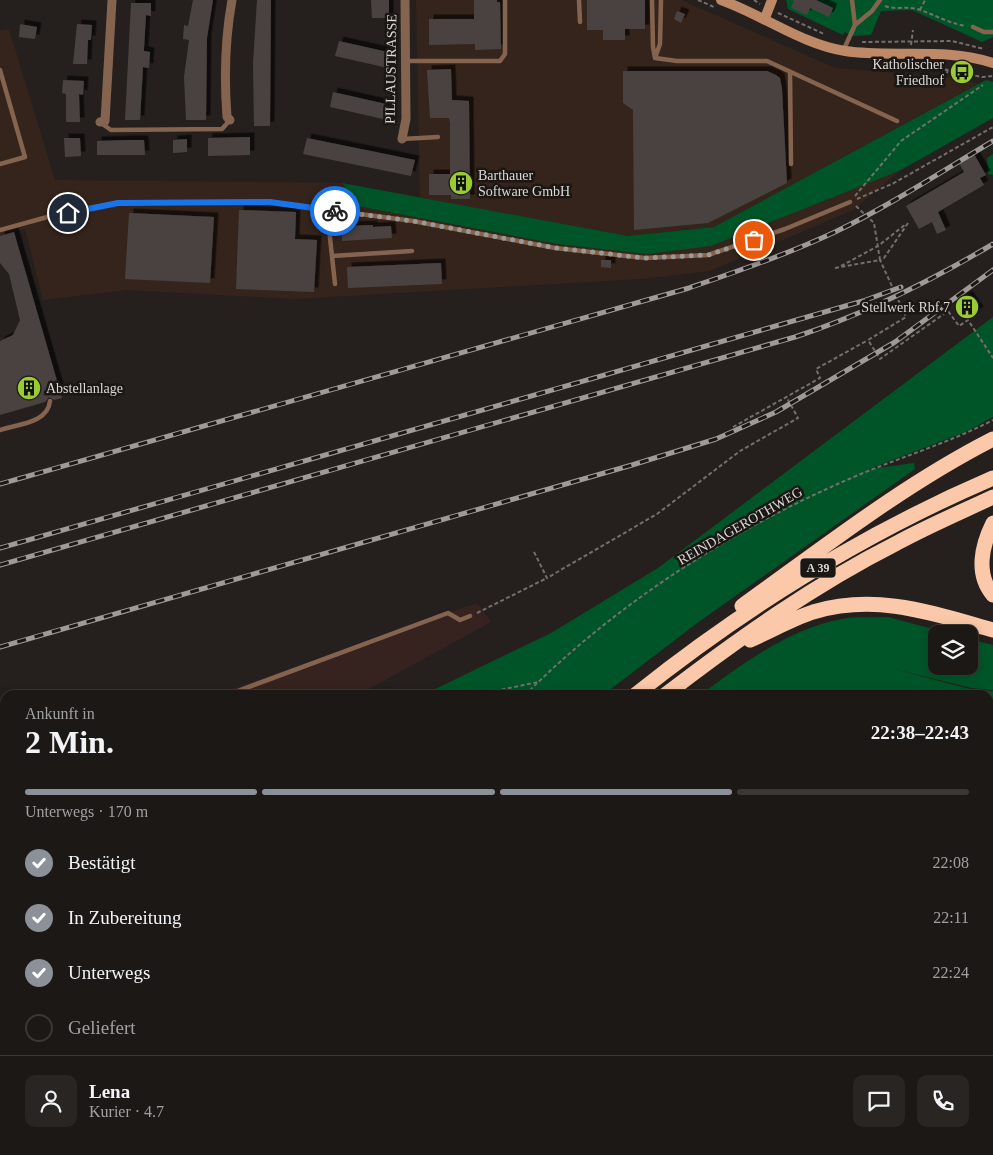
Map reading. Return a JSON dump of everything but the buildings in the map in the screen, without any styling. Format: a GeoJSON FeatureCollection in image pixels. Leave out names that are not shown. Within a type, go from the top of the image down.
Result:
{"type":"FeatureCollection","features":[{"type":"Feature","properties":{"kind":"highway"},"geometry":{"type":"LineString","coordinates":[[655,679],[680,651],[866,517],[932,474],[993,439]]}},
{"type":"Feature","properties":{"kind":"highway","name":"A 39"},"geometry":{"type":"LineString","coordinates":[[641,690],[808,574],[891,527],[993,478]]}},
{"type":"Feature","properties":{"kind":"highway","name":"A 39"},"geometry":{"type":"LineString","coordinates":[[672,690],[774,615],[842,574],[896,543],[993,497]]}},
{"type":"Feature","properties":{"kind":"highway"},"geometry":{"type":"LineString","coordinates":[[993,523],[985,538],[982,556],[983,576],[993,595]]}},
{"type":"Feature","properties":{"kind":"highway"},"geometry":{"type":"LineString","coordinates":[[715,657],[812,612],[852,604],[877,603],[907,607],[993,630]]}},
{"type":"Feature","properties":{"kind":"main road"},"geometry":{"type":"LineString","coordinates":[[721,0],[816,42],[954,55],[992,61]]}},
{"type":"Feature","properties":{"kind":"main road"},"geometry":{"type":"LineString","coordinates":[[764,18],[772,0]]}},
{"type":"Feature","properties":{"kind":"street"},"geometry":{"type":"LineString","coordinates":[[100,122],[105,121],[112,0]]}},
{"type":"Feature","properties":{"kind":"street"},"geometry":{"type":"LineString","coordinates":[[230,120],[227,117],[225,80],[226,36],[232,0]]}},
{"type":"Feature","properties":{"kind":"street","name":"PILLAUSTRASSE"},"geometry":{"type":"LineString","coordinates":[[402,139],[406,119],[405,0]]}},
{"type":"Feature","properties":{"kind":"lane"},"geometry":{"type":"LineString","coordinates":[[406,61],[500,61],[505,54],[505,0]]}},
{"type":"Feature","properties":{"kind":"lane"},"geometry":{"type":"LineString","coordinates":[[579,0],[580,22]]}},
{"type":"Feature","properties":{"kind":"lane"},"geometry":{"type":"LineString","coordinates":[[652,0],[655,58]]}},
{"type":"Feature","properties":{"kind":"lane"},"geometry":{"type":"LineString","coordinates":[[655,58],[660,44],[661,0]]}},
{"type":"Feature","properties":{"kind":"lane"},"geometry":{"type":"LineString","coordinates":[[852,0],[855,24]]}},
{"type":"Feature","properties":{"kind":"lane"},"geometry":{"type":"LineString","coordinates":[[845,46],[855,24],[872,11],[879,1]]}},
{"type":"Feature","properties":{"kind":"lane"},"geometry":{"type":"LineString","coordinates":[[973,28],[984,32],[993,32]]}},
{"type":"Feature","properties":{"kind":"lane"},"geometry":{"type":"LineString","coordinates":[[655,58],[677,61],[767,61],[897,121]]}},
{"type":"Feature","properties":{"kind":"lane"},"geometry":{"type":"LineString","coordinates":[[0,70],[25,158],[0,164]]}},
{"type":"Feature","properties":{"kind":"lane"},"geometry":{"type":"LineString","coordinates":[[790,72],[791,164]]}},
{"type":"Feature","properties":{"kind":"lane"},"geometry":{"type":"LineString","coordinates":[[100,122],[111,130],[222,129],[230,120]]}},
{"type":"Feature","properties":{"kind":"lane"},"geometry":{"type":"LineString","coordinates":[[402,139],[438,137]]}},
{"type":"Feature","properties":{"kind":"lane"},"geometry":{"type":"LineString","coordinates":[[0,230],[51,216],[118,203],[270,202],[413,221],[556,248],[645,258],[708,255],[785,229],[850,202]]}},
{"type":"Feature","properties":{"kind":"lane"},"geometry":{"type":"LineString","coordinates":[[327,210],[335,284]]}},
{"type":"Feature","properties":{"kind":"lane"},"geometry":{"type":"LineString","coordinates":[[332,256],[412,251]]}},
{"type":"Feature","properties":{"kind":"lane"},"geometry":{"type":"LineString","coordinates":[[0,430],[41,417],[48,412],[50,401]]}},
{"type":"Feature","properties":{"kind":"lane"},"geometry":{"type":"LineString","coordinates":[[240,690],[448,613],[460,620],[470,616]]}},
{"type":"Feature","properties":{"kind":"path"},"geometry":{"type":"LineString","coordinates":[[754,0],[758,3]]}},
{"type":"Feature","properties":{"kind":"path"},"geometry":{"type":"LineString","coordinates":[[920,10],[925,0]]}},
{"type":"Feature","properties":{"kind":"path"},"geometry":{"type":"LineString","coordinates":[[879,1],[892,9],[910,8],[920,10],[949,24],[973,28]]}},
{"type":"Feature","properties":{"kind":"path"},"geometry":{"type":"LineString","coordinates":[[780,13],[845,46],[912,40],[952,41],[984,49]]}},
{"type":"Feature","properties":{"kind":"path"},"geometry":{"type":"LineString","coordinates":[[911,45],[912,30]]}},
{"type":"Feature","properties":{"kind":"path"},"geometry":{"type":"LineString","coordinates":[[947,74],[948,68]]}},
{"type":"Feature","properties":{"kind":"path"},"geometry":{"type":"LineString","coordinates":[[850,202],[901,141],[983,84]]}},
{"type":"Feature","properties":{"kind":"path"},"geometry":{"type":"LineString","coordinates":[[850,202],[894,183],[993,128]]}},
{"type":"Feature","properties":{"kind":"path"},"geometry":{"type":"LineString","coordinates":[[733,428],[820,378],[816,369],[906,317],[880,260],[874,222],[850,202]]}},
{"type":"Feature","properties":{"kind":"path"},"geometry":{"type":"LineString","coordinates":[[908,223],[884,258],[880,260],[834,268],[850,263],[878,246],[908,223]]}},
{"type":"Feature","properties":{"kind":"path"},"geometry":{"type":"LineString","coordinates":[[868,340],[880,359],[948,311],[960,326],[968,320],[993,358]]}},
{"type":"Feature","properties":{"kind":"path"},"geometry":{"type":"LineString","coordinates":[[470,616],[546,578],[657,514],[715,468],[798,418],[787,398]]}},
{"type":"Feature","properties":{"kind":"path","name":"REINDAGEROTHWEG"},"geometry":{"type":"LineString","coordinates":[[530,690],[630,605],[692,563],[771,517],[849,479],[968,433],[993,420]]}},
{"type":"Feature","properties":{"kind":"path"},"geometry":{"type":"LineString","coordinates":[[534,552],[546,578]]}},
{"type":"Feature","properties":{"kind":"path"},"geometry":{"type":"LineString","coordinates":[[499,690],[540,681]]}},
{"type":"Feature","properties":{"kind":"shaded area"},"geometry":{"type":"Polygon","coordinates":[[[416,0],[682,0],[835,68],[959,78],[978,84],[714,227],[628,236],[420,198],[416,0]]]}},
{"type":"Feature","properties":{"kind":"shaded area"},"geometry":{"type":"Polygon","coordinates":[[[9,29],[55,180],[342,183],[357,206],[557,244],[647,254],[901,170],[853,210],[710,271],[641,279],[294,299],[127,290],[43,300],[25,229],[0,236],[0,30],[9,29]]]}},
{"type":"Feature","properties":{"kind":"shaded area"},"geometry":{"type":"Polygon","coordinates":[[[477,603],[491,622],[367,690],[229,690],[477,603]]]}},
{"type":"Feature","properties":{"kind":"green space"},"geometry":{"type":"Polygon","coordinates":[[[786,0],[993,0],[993,37],[982,42],[912,10],[881,11],[871,35],[854,36],[845,32],[843,35],[788,9],[786,0]]]}},
{"type":"Feature","properties":{"kind":"green space"},"geometry":{"type":"Polygon","coordinates":[[[986,80],[993,82],[993,118],[901,170],[711,246],[647,254],[557,244],[357,206],[342,183],[628,236],[714,227],[986,80]]]}},
{"type":"Feature","properties":{"kind":"green space"},"geometry":{"type":"Polygon","coordinates":[[[993,154],[993,175],[988,174],[987,158],[993,154]]]}},
{"type":"Feature","properties":{"kind":"green space"},"geometry":{"type":"Polygon","coordinates":[[[993,317],[993,417],[968,431],[869,469],[914,463],[915,469],[700,621],[610,690],[433,690],[551,633],[658,568],[993,317]]]}},
{"type":"Feature","properties":{"kind":"green space"},"geometry":{"type":"Polygon","coordinates":[[[888,617],[928,628],[928,675],[978,675],[978,641],[993,645],[993,690],[971,688],[887,667],[970,689],[982,690],[707,690],[733,671],[785,639],[822,624],[847,618],[888,617]]]}},
{"type":"Feature","properties":{"kind":"railway"},"geometry":{"type":"LineString","coordinates":[[0,484],[689,288],[781,255],[835,232],[895,200],[993,141]]}},
{"type":"Feature","properties":{"kind":"railway"},"geometry":{"type":"LineString","coordinates":[[0,565],[795,337],[846,318],[896,296],[993,244]]}},
{"type":"Feature","properties":{"kind":"railway"},"geometry":{"type":"LineString","coordinates":[[0,647],[632,465],[716,439],[776,412],[895,342],[993,270]]}},
{"type":"Feature","properties":{"kind":"railway"},"geometry":{"type":"LineString","coordinates":[[0,548],[863,301],[901,287]]}},
{"type":"Feature","properties":{"kind":"way so far"},"geometry":{"type":"LineString","coordinates":[[335,211],[413,221],[556,248],[645,258],[708,255],[754,240]]}},
{"type":"Feature","properties":{"kind":"place","name":"Katholischer Friedhof"},"geometry":{"type":"Point","coordinates":[962,72]}},
{"type":"Feature","properties":{"kind":"place","name":"Barthauer Software GmbH"},"geometry":{"type":"Point","coordinates":[461,183]}},
{"type":"Feature","properties":{"kind":"place","name":"Stellwerk Rbf 7"},"geometry":{"type":"Point","coordinates":[967,307]}},
{"type":"Feature","properties":{"kind":"place","name":"Abstellanlage"},"geometry":{"type":"Point","coordinates":[29,388]}},
{"type":"Feature","properties":{"kind":"route"},"geometry":{"type":"LineString","coordinates":[[68,213],[118,203],[270,202],[335,211]]}}]}
